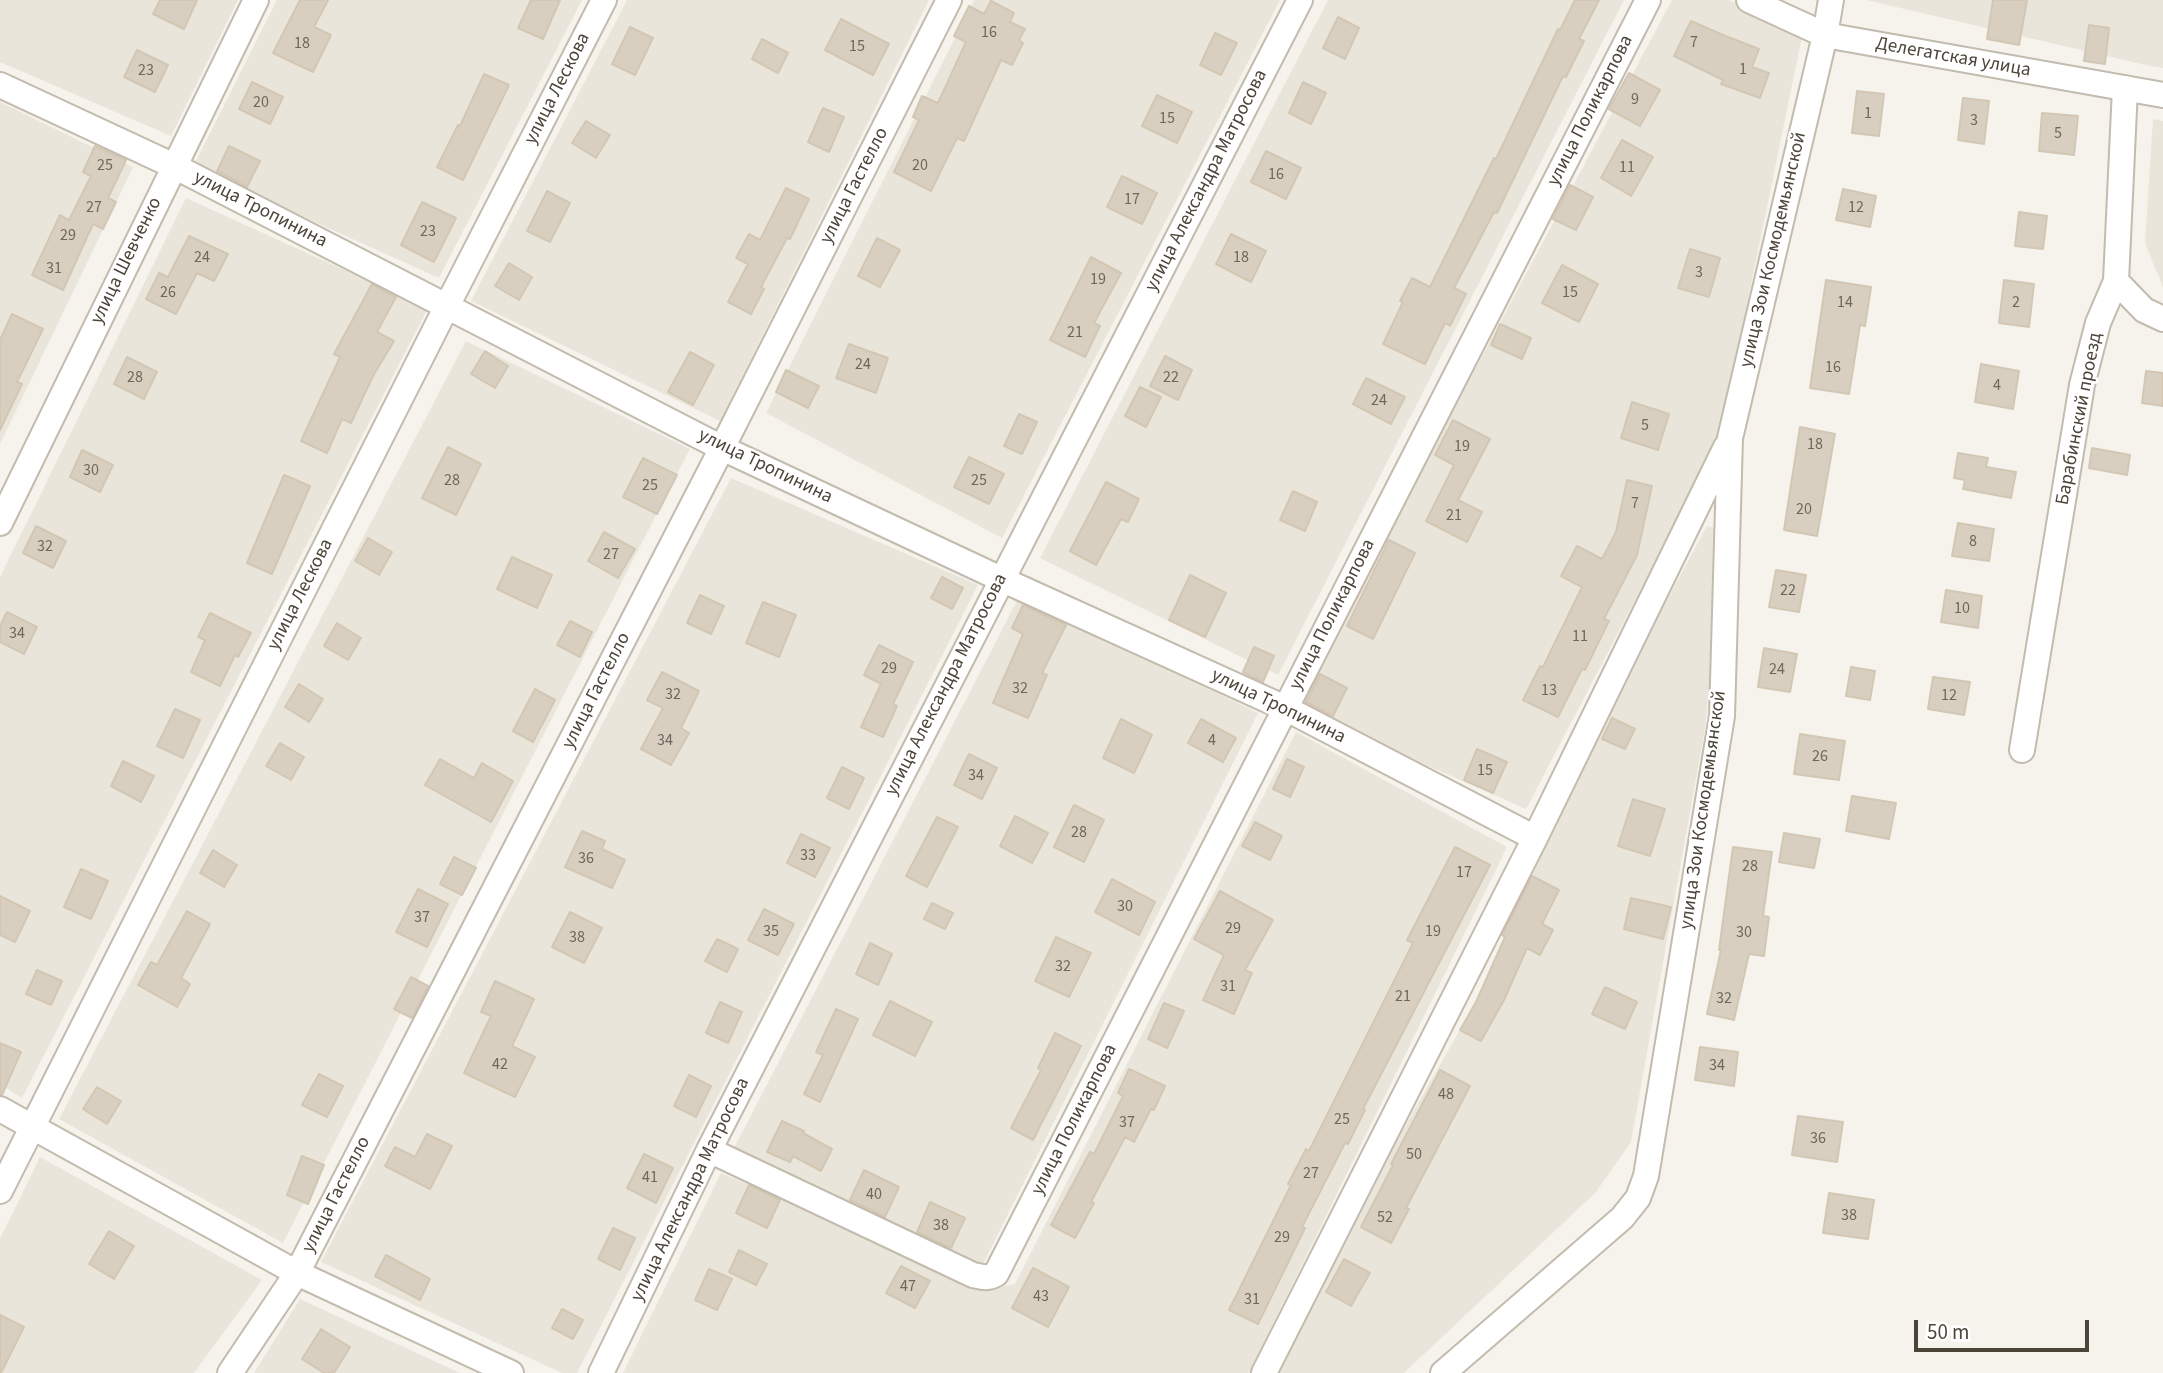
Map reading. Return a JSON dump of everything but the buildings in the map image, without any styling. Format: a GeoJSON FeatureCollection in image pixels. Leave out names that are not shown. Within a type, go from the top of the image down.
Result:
{"type":"FeatureCollection","features":[{"type":"Feature","properties":{"kind":"street","name":"улица Шевченко"},"geometry":{"type":"LineString","coordinates":[[0,523],[257,0]]}},
{"type":"Feature","properties":{"kind":"street","name":"улица Лескова"},"geometry":{"type":"LineString","coordinates":[[0,1191],[604,0]]}},
{"type":"Feature","properties":{"kind":"street","name":"улица Гастелло"},"geometry":{"type":"LineString","coordinates":[[230,1373],[297,1273],[722,448],[949,0]]}},
{"type":"Feature","properties":{"kind":"street","name":"улица Александра Матросова"},"geometry":{"type":"LineString","coordinates":[[601,1373],[709,1150],[1300,0]]}},
{"type":"Feature","properties":{"kind":"street","name":"улица Поликарпова"},"geometry":{"type":"LineString","coordinates":[[709,1150],[973,1275],[991,1278],[1000,1269],[1648,0]]}},
{"type":"Feature","properties":{"kind":"street","name":"Делегатская улица"},"geometry":{"type":"LineString","coordinates":[[1749,0],[1825,35],[2163,95]]}},
{"type":"Feature","properties":{"kind":"street","name":"улица Зои Космодемьянской"},"geometry":{"type":"LineString","coordinates":[[1443,1373],[1622,1218],[1638,1198],[1646,1176],[1722,716],[1730,438],[1831,0]]}},
{"type":"Feature","properties":{"kind":"street","name":"улица Тропинина"},"geometry":{"type":"LineString","coordinates":[[0,85],[174,166],[722,448],[1285,709],[1535,838]]}},
{"type":"Feature","properties":{"kind":"street","name":"Барабинский проезд"},"geometry":{"type":"LineString","coordinates":[[2022,750],[2082,385],[2098,323],[2116,281],[2125,88]]}},
{"type":"Feature","properties":{"kind":"street"},"geometry":{"type":"LineString","coordinates":[[2116,281],[2144,310],[2163,319]]}},
{"type":"Feature","properties":{"kind":"street"},"geometry":{"type":"LineString","coordinates":[[1264,1373],[1535,838],[1730,438]]}},
{"type":"Feature","properties":{"kind":"street"},"geometry":{"type":"LineString","coordinates":[[0,1109],[297,1273],[511,1373]]}},
{"type":"Feature","properties":{"kind":"shaded area"},"geometry":{"type":"Polygon","coordinates":[[[0,0],[238,0],[171,136],[0,62],[0,0]]]}},
{"type":"Feature","properties":{"kind":"shaded area"},"geometry":{"type":"Polygon","coordinates":[[[277,0],[582,0],[439,278],[193,167],[277,0]]]}},
{"type":"Feature","properties":{"kind":"shaded area"},"geometry":{"type":"Polygon","coordinates":[[[627,0],[929,0],[720,421],[471,301],[627,0]]]}},
{"type":"Feature","properties":{"kind":"shaded area"},"geometry":{"type":"Polygon","coordinates":[[[974,0],[1280,0],[1002,538],[766,413],[974,0]]]}},
{"type":"Feature","properties":{"kind":"shaded area"},"geometry":{"type":"Polygon","coordinates":[[[1328,0],[1624,0],[1278,675],[1040,558],[1328,0]]]}},
{"type":"Feature","properties":{"kind":"shaded area"},"geometry":{"type":"Polygon","coordinates":[[[1672,0],[1728,0],[1804,27],[1719,440],[1526,809],[1295,707],[1672,0]]]}},
{"type":"Feature","properties":{"kind":"shaded area"},"geometry":{"type":"Polygon","coordinates":[[[1866,0],[2163,0],[2163,68],[2150,66],[1866,0]]]}},
{"type":"Feature","properties":{"kind":"shaded area"},"geometry":{"type":"Polygon","coordinates":[[[0,102],[133,167],[0,444],[0,102]]]}},
{"type":"Feature","properties":{"kind":"shaded area"},"geometry":{"type":"Polygon","coordinates":[[[2153,119],[2163,121],[2163,287],[2145,243],[2153,119]]]}},
{"type":"Feature","properties":{"kind":"shaded area"},"geometry":{"type":"Polygon","coordinates":[[[186,198],[428,308],[22,1098],[0,1084],[0,577],[186,198]]]}},
{"type":"Feature","properties":{"kind":"shaded area"},"geometry":{"type":"Polygon","coordinates":[[[466,341],[690,449],[283,1243],[59,1119],[466,341]]]}},
{"type":"Feature","properties":{"kind":"shaded area"},"geometry":{"type":"Polygon","coordinates":[[[731,478],[978,585],[577,1373],[562,1373],[321,1262],[731,478]]]}},
{"type":"Feature","properties":{"kind":"shaded area"},"geometry":{"type":"Polygon","coordinates":[[[1707,526],[1717,529],[1714,645],[1705,728],[1631,1142],[1596,1192],[1404,1373],[1265,1373],[1479,996],[1594,735],[1707,526]]]}},
{"type":"Feature","properties":{"kind":"shaded area"},"geometry":{"type":"Polygon","coordinates":[[[1020,595],[1258,713],[979,1272],[731,1154],[1020,595]]]}},
{"type":"Feature","properties":{"kind":"shaded area"},"geometry":{"type":"Polygon","coordinates":[[[1296,732],[1507,847],[1249,1373],[623,1373],[721,1173],[992,1288],[1015,1284],[1296,732]]]}},
{"type":"Feature","properties":{"kind":"shaded area"},"geometry":{"type":"Polygon","coordinates":[[[40,1157],[262,1280],[194,1373],[0,1373],[0,1239],[40,1157]]]}},
{"type":"Feature","properties":{"kind":"shaded area"},"geometry":{"type":"Polygon","coordinates":[[[300,1299],[460,1373],[254,1373],[300,1299]]]}}]}
